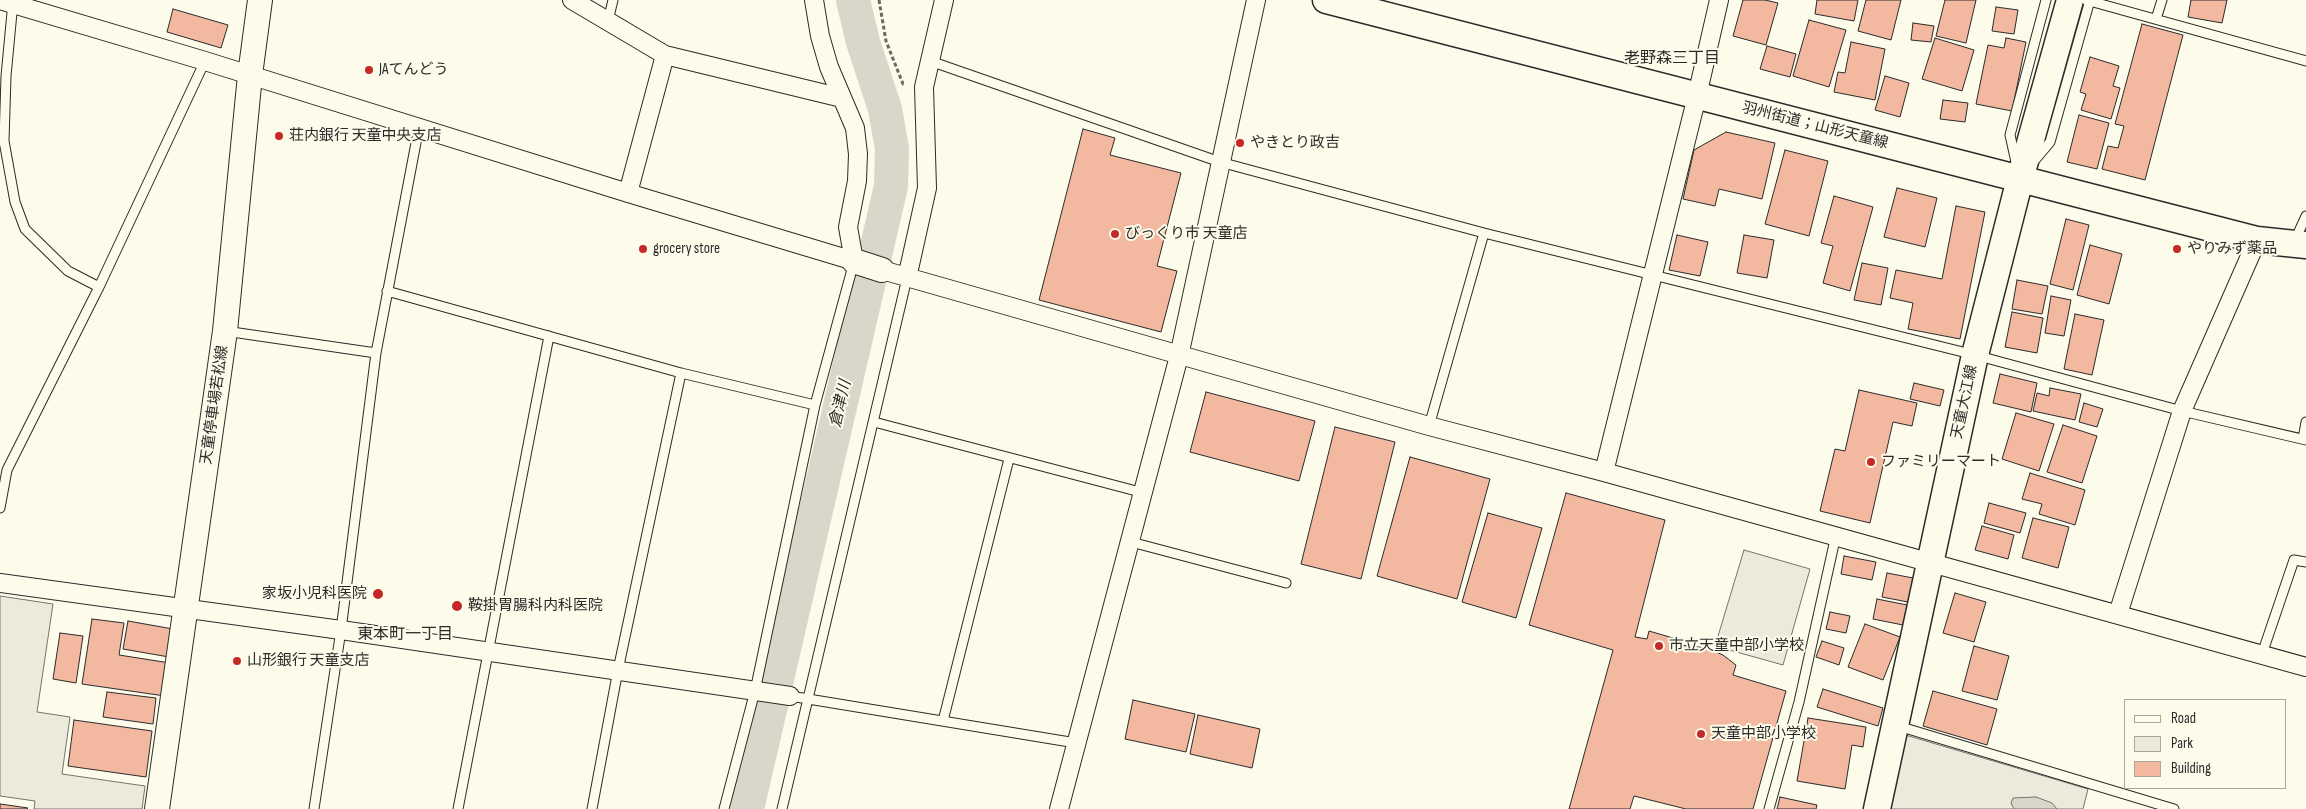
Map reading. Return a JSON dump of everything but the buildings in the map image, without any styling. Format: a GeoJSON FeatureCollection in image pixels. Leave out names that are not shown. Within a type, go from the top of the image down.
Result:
{"type":"FeatureCollection","features":[{"type":"Feature","properties":{"kind":"main road","name":"天童停車場若松線"},"geometry":{"type":"LineString","coordinates":[[157,809],[187,610],[225,331],[250,75],[260,0]]}},
{"type":"Feature","properties":{"kind":"main road","name":"羽州街道；山形天童線"},"geometry":{"type":"LineString","coordinates":[[1326,0],[2257,240],[2300,244]]}},
{"type":"Feature","properties":{"kind":"main road","name":"天童大江線"},"geometry":{"type":"LineString","coordinates":[[1877,809],[1975,355],[2020,179],[2075,1]]}},
{"type":"Feature","properties":{"kind":"main road"},"geometry":{"type":"LineString","coordinates":[[854,262],[882,270]]}},
{"type":"Feature","properties":{"kind":"street"},"geometry":{"type":"LineString","coordinates":[[572,0],[665,55],[842,98]]}},
{"type":"Feature","properties":{"kind":"street"},"geometry":{"type":"LineString","coordinates":[[9,1],[854,262],[848,227],[857,181],[858,154],[856,128],[829,67],[820,36],[814,0]]}},
{"type":"Feature","properties":{"kind":"street"},"geometry":{"type":"LineString","coordinates":[[907,278],[927,188],[924,88],[944,0]]}},
{"type":"Feature","properties":{"kind":"street"},"geometry":{"type":"LineString","coordinates":[[1059,809],[1144,494],[1179,356],[1256,0]]}},
{"type":"Feature","properties":{"kind":"street"},"geometry":{"type":"LineString","coordinates":[[1604,472],[1719,0]]}},
{"type":"Feature","properties":{"kind":"street"},"geometry":{"type":"LineString","coordinates":[[628,193],[665,55]]}},
{"type":"Feature","properties":{"kind":"street"},"geometry":{"type":"LineString","coordinates":[[2118,614],[2182,411],[2257,240]]}},
{"type":"Feature","properties":{"kind":"street"},"geometry":{"type":"LineString","coordinates":[[882,270],[1429,426],[1604,472],[2306,667]]}},
{"type":"Feature","properties":{"kind":"street"},"geometry":{"type":"LineString","coordinates":[[0,583],[341,630],[790,696]]}},
{"type":"Feature","properties":{"kind":"lane"},"geometry":{"type":"LineString","coordinates":[[608,21],[613,0]]}},
{"type":"Feature","properties":{"kind":"lane"},"geometry":{"type":"LineString","coordinates":[[2156,19],[2162,0]]}},
{"type":"Feature","properties":{"kind":"lane"},"geometry":{"type":"LineString","coordinates":[[9,1],[4,141],[15,202],[25,229],[68,271],[99,286]]}},
{"type":"Feature","properties":{"kind":"lane"},"geometry":{"type":"LineString","coordinates":[[2075,1],[2156,19],[2306,61]]}},
{"type":"Feature","properties":{"kind":"lane"},"geometry":{"type":"LineString","coordinates":[[0,478],[99,286],[206,61]]}},
{"type":"Feature","properties":{"kind":"lane"},"geometry":{"type":"LineString","coordinates":[[930,61],[1220,162],[1484,233],[1975,355],[2182,411],[2304,439],[2306,422]]}},
{"type":"Feature","properties":{"kind":"lane"},"geometry":{"type":"LineString","coordinates":[[314,809],[341,630],[376,353],[418,127]]}},
{"type":"Feature","properties":{"kind":"lane"},"geometry":{"type":"LineString","coordinates":[[2300,244],[2306,216]]}},
{"type":"Feature","properties":{"kind":"lane"},"geometry":{"type":"LineString","coordinates":[[1429,426],[1484,233]]}},
{"type":"Feature","properties":{"kind":"lane"},"geometry":{"type":"LineString","coordinates":[[724,809],[754,692],[815,405],[854,262]]}},
{"type":"Feature","properties":{"kind":"lane"},"geometry":{"type":"LineString","coordinates":[[782,809],[907,278]]}},
{"type":"Feature","properties":{"kind":"lane"},"geometry":{"type":"LineString","coordinates":[[387,291],[681,373],[815,405]]}},
{"type":"Feature","properties":{"kind":"lane"},"geometry":{"type":"LineString","coordinates":[[225,331],[376,353]]}},
{"type":"Feature","properties":{"kind":"lane"},"geometry":{"type":"LineString","coordinates":[[458,809],[549,336]]}},
{"type":"Feature","properties":{"kind":"lane"},"geometry":{"type":"LineString","coordinates":[[592,809],[618,670],[681,373]]}},
{"type":"Feature","properties":{"kind":"lane"},"geometry":{"type":"LineString","coordinates":[[874,422],[1144,494]]}},
{"type":"Feature","properties":{"kind":"lane"},"geometry":{"type":"LineString","coordinates":[[943,721],[1009,459]]}},
{"type":"Feature","properties":{"kind":"lane"},"geometry":{"type":"LineString","coordinates":[[0,508],[4,468]]}},
{"type":"Feature","properties":{"kind":"lane"},"geometry":{"type":"LineString","coordinates":[[1769,809],[1799,702],[1836,536]]}},
{"type":"Feature","properties":{"kind":"lane"},"geometry":{"type":"LineString","coordinates":[[1131,542],[1286,583]]}},
{"type":"Feature","properties":{"kind":"lane"},"geometry":{"type":"LineString","coordinates":[[2262,654],[2294,560],[2306,562]]}},
{"type":"Feature","properties":{"kind":"lane"},"geometry":{"type":"LineString","coordinates":[[790,696],[1076,743]]}},
{"type":"Feature","properties":{"kind":"lane"},"geometry":{"type":"LineString","coordinates":[[1895,726],[2174,809]]}},
{"type":"Feature","properties":{"kind":"path"},"geometry":{"type":"LineString","coordinates":[[879,0],[886,41],[902,84],[924,88]]}},
{"type":"Feature","properties":{"kind":"green space"},"geometry":{"type":"Polygon","coordinates":[[[1902,734],[2088,789],[2083,809],[1886,809],[1902,734]]]}},
{"type":"Feature","properties":{"kind":"shaded area"},"geometry":{"type":"Polygon","coordinates":[[[1744,550],[1810,569],[1783,665],[1715,646],[1744,550]]]}},
{"type":"Feature","properties":{"kind":"shaded area"},"geometry":{"type":"Polygon","coordinates":[[[0,596],[53,604],[37,712],[70,717],[62,774],[145,786],[142,809],[34,809],[35,801],[0,796],[0,596]]]}},
{"type":"Feature","properties":{"kind":"shaded area"},"geometry":{"type":"Polygon","coordinates":[[[2036,797],[2052,803],[2057,809],[2014,809],[2011,803],[2013,798],[2036,797]]]}},
{"type":"Feature","properties":{"kind":"waterway","name":"倉津川"},"geometry":{"type":"LineString","coordinates":[[747,809],[891,186],[892,149],[885,109],[863,42],[853,0]]}},
{"type":"Feature","properties":{"kind":"place","name":"JAてんどう"},"geometry":{"type":"Point","coordinates":[369,70]}},
{"type":"Feature","properties":{"kind":"place","name":"荘内銀行 天童中央支店"},"geometry":{"type":"Point","coordinates":[279,136]}},
{"type":"Feature","properties":{"kind":"place","name":"やきとり政吉"},"geometry":{"type":"Point","coordinates":[1240,143]}},
{"type":"Feature","properties":{"kind":"place","name":"びっくり市 天童店"},"geometry":{"type":"Point","coordinates":[1115,234]}},
{"type":"Feature","properties":{"kind":"place","name":"grocery store"},"geometry":{"type":"Point","coordinates":[643,249]}},
{"type":"Feature","properties":{"kind":"place","name":"やりみず薬品"},"geometry":{"type":"Point","coordinates":[2177,249]}},
{"type":"Feature","properties":{"kind":"place","name":"ファミリーマート"},"geometry":{"type":"Point","coordinates":[1871,462]}},
{"type":"Feature","properties":{"kind":"place","name":"家坂小児科医院"},"geometry":{"type":"Point","coordinates":[378,594]}},
{"type":"Feature","properties":{"kind":"place","name":"鞍掛胃腸科内科医院"},"geometry":{"type":"Point","coordinates":[457,606]}},
{"type":"Feature","properties":{"kind":"place","name":"市立天童中部小学校"},"geometry":{"type":"Point","coordinates":[1659,646]}},
{"type":"Feature","properties":{"kind":"place","name":"山形銀行 天童支店"},"geometry":{"type":"Point","coordinates":[237,661]}},
{"type":"Feature","properties":{"kind":"place","name":"天童中部小学校"},"geometry":{"type":"Point","coordinates":[1701,734]}},
{"type":"Feature","properties":{"kind":"district","name":"老野森三丁目"},"geometry":{"type":"Point","coordinates":[1672,59]}},
{"type":"Feature","properties":{"kind":"district","name":"東本町一丁目"},"geometry":{"type":"Point","coordinates":[405,635]}}]}
